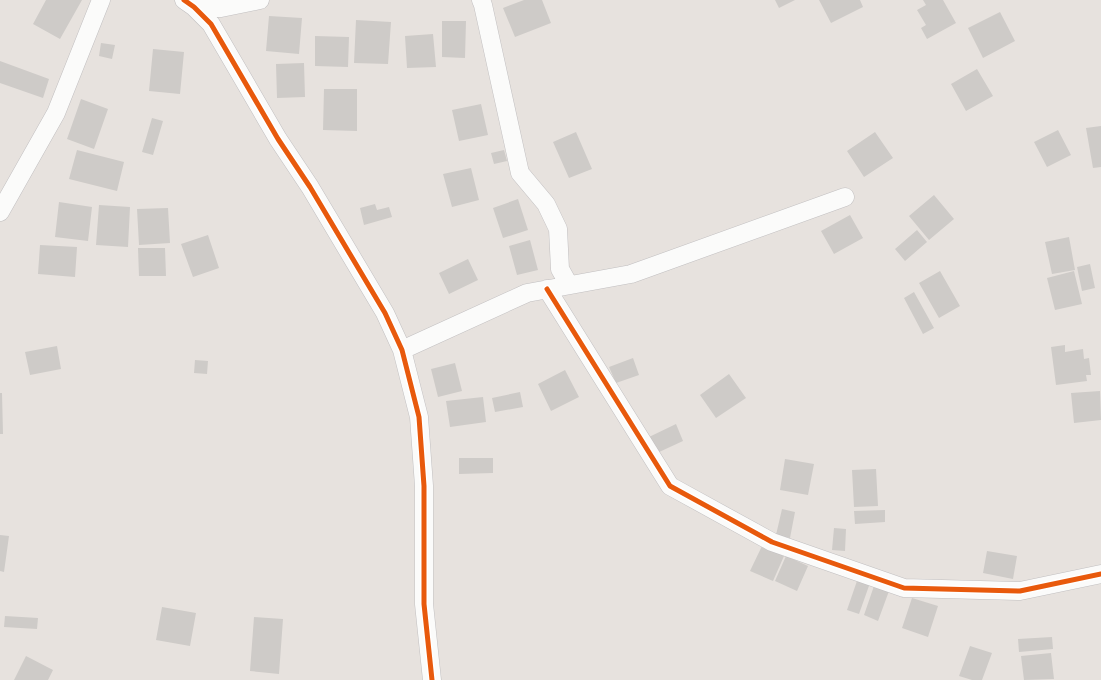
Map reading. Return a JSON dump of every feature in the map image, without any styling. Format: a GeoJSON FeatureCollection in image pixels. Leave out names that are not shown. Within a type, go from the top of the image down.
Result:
{"type":"FeatureCollection","features":[{"type":"Feature","properties":{"kind":"street"},"geometry":{"type":"LineString","coordinates":[[0,212],[56,113],[101,0]]}},
{"type":"Feature","properties":{"kind":"street"},"geometry":{"type":"LineString","coordinates":[[189,3],[221,8],[260,0]]}},
{"type":"Feature","properties":{"kind":"street"},"geometry":{"type":"LineString","coordinates":[[481,0],[520,173],[546,204],[558,229],[560,269],[569,285]]}},
{"type":"Feature","properties":{"kind":"street"},"geometry":{"type":"LineString","coordinates":[[189,3],[211,24],[278,139],[310,187],[385,313],[402,350],[419,417],[424,486],[424,604],[432,680]]}},
{"type":"Feature","properties":{"kind":"street"},"geometry":{"type":"LineString","coordinates":[[402,350],[527,293],[632,274],[845,197]]}},
{"type":"Feature","properties":{"kind":"street"},"geometry":{"type":"LineString","coordinates":[[547,289],[670,486],[772,542],[904,588],[1020,591],[1101,574]]}},
{"type":"Feature","properties":{"kind":"building"},"geometry":{"type":"Polygon","coordinates":[[[46,0],[82,0],[60,39],[33,24],[46,0]]]}},
{"type":"Feature","properties":{"kind":"building"},"geometry":{"type":"Polygon","coordinates":[[[524,0],[542,0],[551,23],[515,37],[503,8],[524,0]]]}},
{"type":"Feature","properties":{"kind":"building"},"geometry":{"type":"Polygon","coordinates":[[[775,0],[795,0],[779,8],[775,0]]]}},
{"type":"Feature","properties":{"kind":"building"},"geometry":{"type":"Polygon","coordinates":[[[819,0],[860,0],[863,7],[831,23],[819,0]]]}},
{"type":"Feature","properties":{"kind":"building"},"geometry":{"type":"Polygon","coordinates":[[[923,0],[943,0],[956,23],[927,39],[921,28],[926,25],[917,10],[926,5],[923,0]]]}},
{"type":"Feature","properties":{"kind":"building"},"geometry":{"type":"Polygon","coordinates":[[[1000,12],[1015,41],[983,58],[968,28],[1000,12]]]}},
{"type":"Feature","properties":{"kind":"building"},"geometry":{"type":"Polygon","coordinates":[[[269,16],[302,18],[299,54],[266,51],[269,16]]]}},
{"type":"Feature","properties":{"kind":"building"},"geometry":{"type":"Polygon","coordinates":[[[356,20],[391,22],[388,64],[354,63],[356,20]]]}},
{"type":"Feature","properties":{"kind":"building"},"geometry":{"type":"Polygon","coordinates":[[[442,21],[466,21],[465,58],[442,57],[442,21]]]}},
{"type":"Feature","properties":{"kind":"building"},"geometry":{"type":"Polygon","coordinates":[[[433,34],[436,67],[407,68],[405,36],[433,34]]]}},
{"type":"Feature","properties":{"kind":"building"},"geometry":{"type":"Polygon","coordinates":[[[315,36],[349,37],[348,67],[315,66],[315,36]]]}},
{"type":"Feature","properties":{"kind":"building"},"geometry":{"type":"Polygon","coordinates":[[[101,43],[115,45],[112,59],[99,56],[101,43]]]}},
{"type":"Feature","properties":{"kind":"building"},"geometry":{"type":"Polygon","coordinates":[[[153,49],[184,52],[180,94],[149,91],[153,49]]]}},
{"type":"Feature","properties":{"kind":"building"},"geometry":{"type":"Polygon","coordinates":[[[0,61],[49,79],[43,98],[0,83],[0,61]]]}},
{"type":"Feature","properties":{"kind":"building"},"geometry":{"type":"Polygon","coordinates":[[[304,63],[305,97],[277,98],[276,64],[304,63]]]}},
{"type":"Feature","properties":{"kind":"building"},"geometry":{"type":"Polygon","coordinates":[[[977,69],[993,96],[966,111],[951,84],[977,69]]]}},
{"type":"Feature","properties":{"kind":"building"},"geometry":{"type":"Polygon","coordinates":[[[324,89],[357,89],[357,131],[323,130],[324,89]]]}},
{"type":"Feature","properties":{"kind":"building"},"geometry":{"type":"Polygon","coordinates":[[[81,99],[108,109],[94,149],[67,139],[81,99]]]}},
{"type":"Feature","properties":{"kind":"building"},"geometry":{"type":"Polygon","coordinates":[[[481,104],[488,135],[459,141],[452,110],[481,104]]]}},
{"type":"Feature","properties":{"kind":"building"},"geometry":{"type":"Polygon","coordinates":[[[152,118],[163,121],[153,155],[142,152],[152,118]]]}},
{"type":"Feature","properties":{"kind":"building"},"geometry":{"type":"Polygon","coordinates":[[[1101,126],[1101,167],[1093,168],[1086,128],[1101,126]]]}},
{"type":"Feature","properties":{"kind":"building"},"geometry":{"type":"Polygon","coordinates":[[[1058,130],[1071,155],[1047,167],[1034,142],[1058,130]]]}},
{"type":"Feature","properties":{"kind":"building"},"geometry":{"type":"Polygon","coordinates":[[[576,132],[592,169],[569,178],[553,142],[576,132]]]}},
{"type":"Feature","properties":{"kind":"building"},"geometry":{"type":"Polygon","coordinates":[[[875,132],[893,158],[864,177],[847,151],[875,132]]]}},
{"type":"Feature","properties":{"kind":"building"},"geometry":{"type":"Polygon","coordinates":[[[77,150],[124,162],[117,191],[69,179],[77,150]]]}},
{"type":"Feature","properties":{"kind":"building"},"geometry":{"type":"Polygon","coordinates":[[[504,150],[507,161],[494,164],[491,153],[504,150]]]}},
{"type":"Feature","properties":{"kind":"building"},"geometry":{"type":"Polygon","coordinates":[[[471,168],[479,200],[452,207],[443,174],[471,168]]]}},
{"type":"Feature","properties":{"kind":"building"},"geometry":{"type":"Polygon","coordinates":[[[934,195],[954,219],[929,240],[909,216],[934,195]]]}},
{"type":"Feature","properties":{"kind":"building"},"geometry":{"type":"Polygon","coordinates":[[[518,199],[528,230],[503,238],[493,208],[518,199]]]}},
{"type":"Feature","properties":{"kind":"building"},"geometry":{"type":"Polygon","coordinates":[[[59,202],[92,207],[88,241],[55,237],[59,202]]]}},
{"type":"Feature","properties":{"kind":"building"},"geometry":{"type":"Polygon","coordinates":[[[375,204],[377,210],[389,207],[392,217],[364,225],[360,208],[375,204]]]}},
{"type":"Feature","properties":{"kind":"building"},"geometry":{"type":"Polygon","coordinates":[[[99,205],[130,207],[128,247],[96,245],[99,205]]]}},
{"type":"Feature","properties":{"kind":"building"},"geometry":{"type":"Polygon","coordinates":[[[168,208],[170,243],[139,245],[137,209],[168,208]]]}},
{"type":"Feature","properties":{"kind":"building"},"geometry":{"type":"Polygon","coordinates":[[[850,215],[863,238],[834,254],[821,231],[850,215]]]}},
{"type":"Feature","properties":{"kind":"building"},"geometry":{"type":"Polygon","coordinates":[[[917,230],[927,242],[905,261],[895,249],[917,230]]]}},
{"type":"Feature","properties":{"kind":"building"},"geometry":{"type":"Polygon","coordinates":[[[208,235],[219,268],[193,277],[181,244],[208,235]]]}},
{"type":"Feature","properties":{"kind":"building"},"geometry":{"type":"Polygon","coordinates":[[[1069,237],[1075,270],[1052,274],[1045,242],[1069,237]]]}},
{"type":"Feature","properties":{"kind":"building"},"geometry":{"type":"Polygon","coordinates":[[[530,240],[538,270],[517,275],[509,246],[530,240]]]}},
{"type":"Feature","properties":{"kind":"building"},"geometry":{"type":"Polygon","coordinates":[[[40,245],[77,247],[75,277],[38,274],[40,245]]]}},
{"type":"Feature","properties":{"kind":"building"},"geometry":{"type":"Polygon","coordinates":[[[138,248],[165,248],[166,276],[139,276],[138,248]]]}},
{"type":"Feature","properties":{"kind":"building"},"geometry":{"type":"Polygon","coordinates":[[[468,259],[478,280],[449,294],[439,273],[468,259]]]}},
{"type":"Feature","properties":{"kind":"building"},"geometry":{"type":"Polygon","coordinates":[[[1090,264],[1095,288],[1082,291],[1077,267],[1090,264]]]}},
{"type":"Feature","properties":{"kind":"building"},"geometry":{"type":"Polygon","coordinates":[[[940,271],[960,306],[939,318],[919,283],[940,271]]]}},
{"type":"Feature","properties":{"kind":"building"},"geometry":{"type":"Polygon","coordinates":[[[1074,271],[1082,304],[1055,310],[1047,278],[1074,271]]]}},
{"type":"Feature","properties":{"kind":"building"},"geometry":{"type":"Polygon","coordinates":[[[914,292],[934,328],[923,334],[904,298],[914,292]]]}},
{"type":"Feature","properties":{"kind":"building"},"geometry":{"type":"Polygon","coordinates":[[[1065,345],[1065,352],[1083,349],[1084,359],[1089,358],[1091,375],[1086,375],[1087,381],[1056,385],[1051,347],[1065,345]]]}},
{"type":"Feature","properties":{"kind":"building"},"geometry":{"type":"Polygon","coordinates":[[[57,346],[61,369],[30,375],[25,352],[57,346]]]}},
{"type":"Feature","properties":{"kind":"building"},"geometry":{"type":"Polygon","coordinates":[[[633,358],[639,375],[616,383],[609,367],[633,358]]]}},
{"type":"Feature","properties":{"kind":"building"},"geometry":{"type":"Polygon","coordinates":[[[195,360],[208,361],[207,374],[194,373],[195,360]]]}},
{"type":"Feature","properties":{"kind":"building"},"geometry":{"type":"Polygon","coordinates":[[[455,363],[462,391],[438,397],[431,369],[455,363]]]}},
{"type":"Feature","properties":{"kind":"building"},"geometry":{"type":"Polygon","coordinates":[[[565,370],[579,397],[551,411],[538,384],[565,370]]]}},
{"type":"Feature","properties":{"kind":"building"},"geometry":{"type":"Polygon","coordinates":[[[729,374],[746,398],[716,418],[700,395],[729,374]]]}},
{"type":"Feature","properties":{"kind":"building"},"geometry":{"type":"Polygon","coordinates":[[[1100,391],[1101,420],[1074,423],[1071,393],[1100,391]]]}},
{"type":"Feature","properties":{"kind":"building"},"geometry":{"type":"Polygon","coordinates":[[[520,392],[523,407],[495,412],[492,398],[520,392]]]}},
{"type":"Feature","properties":{"kind":"building"},"geometry":{"type":"Polygon","coordinates":[[[0,393],[2,393],[3,434],[0,434],[0,393]]]}},
{"type":"Feature","properties":{"kind":"building"},"geometry":{"type":"Polygon","coordinates":[[[483,397],[486,422],[450,427],[446,401],[483,397]]]}},
{"type":"Feature","properties":{"kind":"building"},"geometry":{"type":"Polygon","coordinates":[[[676,424],[683,441],[657,453],[649,437],[676,424]]]}},
{"type":"Feature","properties":{"kind":"building"},"geometry":{"type":"Polygon","coordinates":[[[459,458],[493,458],[493,473],[459,474],[459,458]]]}},
{"type":"Feature","properties":{"kind":"building"},"geometry":{"type":"Polygon","coordinates":[[[785,459],[814,464],[808,495],[780,490],[785,459]]]}},
{"type":"Feature","properties":{"kind":"building"},"geometry":{"type":"Polygon","coordinates":[[[876,469],[878,506],[854,507],[852,470],[876,469]]]}},
{"type":"Feature","properties":{"kind":"building"},"geometry":{"type":"Polygon","coordinates":[[[782,509],[795,512],[790,538],[776,535],[782,509]]]}},
{"type":"Feature","properties":{"kind":"building"},"geometry":{"type":"Polygon","coordinates":[[[885,510],[885,522],[855,524],[854,511],[885,510]]]}},
{"type":"Feature","properties":{"kind":"building"},"geometry":{"type":"Polygon","coordinates":[[[834,528],[846,529],[845,551],[832,550],[834,528]]]}},
{"type":"Feature","properties":{"kind":"building"},"geometry":{"type":"Polygon","coordinates":[[[0,535],[9,536],[4,572],[0,571],[0,535]]]}},
{"type":"Feature","properties":{"kind":"building"},"geometry":{"type":"Polygon","coordinates":[[[762,546],[784,556],[773,581],[750,571],[762,546]]]}},
{"type":"Feature","properties":{"kind":"building"},"geometry":{"type":"Polygon","coordinates":[[[987,551],[1017,556],[1013,579],[983,573],[987,551]]]}},
{"type":"Feature","properties":{"kind":"building"},"geometry":{"type":"Polygon","coordinates":[[[786,556],[808,566],[797,591],[775,581],[786,556]]]}},
{"type":"Feature","properties":{"kind":"building"},"geometry":{"type":"Polygon","coordinates":[[[858,578],[870,583],[859,614],[847,610],[858,578]]]}},
{"type":"Feature","properties":{"kind":"building"},"geometry":{"type":"Polygon","coordinates":[[[874,586],[889,591],[878,621],[864,615],[874,586]]]}},
{"type":"Feature","properties":{"kind":"building"},"geometry":{"type":"Polygon","coordinates":[[[912,598],[938,606],[928,637],[902,628],[912,598]]]}},
{"type":"Feature","properties":{"kind":"building"},"geometry":{"type":"Polygon","coordinates":[[[162,607],[196,613],[190,646],[156,640],[162,607]]]}},
{"type":"Feature","properties":{"kind":"building"},"geometry":{"type":"Polygon","coordinates":[[[5,616],[38,618],[37,629],[4,627],[5,616]]]}},
{"type":"Feature","properties":{"kind":"building"},"geometry":{"type":"Polygon","coordinates":[[[254,617],[283,619],[279,674],[250,671],[254,617]]]}},
{"type":"Feature","properties":{"kind":"building"},"geometry":{"type":"Polygon","coordinates":[[[1052,637],[1053,649],[1019,652],[1018,639],[1052,637]]]}},
{"type":"Feature","properties":{"kind":"building"},"geometry":{"type":"Polygon","coordinates":[[[970,646],[992,653],[982,680],[972,680],[959,676],[970,646]]]}},
{"type":"Feature","properties":{"kind":"building"},"geometry":{"type":"Polygon","coordinates":[[[1051,653],[1054,679],[1024,680],[1021,656],[1051,653]]]}},
{"type":"Feature","properties":{"kind":"building"},"geometry":{"type":"Polygon","coordinates":[[[26,656],[53,670],[48,680],[14,680],[26,656]]]}},
{"type":"Feature","properties":{"kind":"cycle path"},"geometry":{"type":"LineString","coordinates":[[184,0],[211,24],[278,139],[310,187],[385,313],[402,350],[419,417],[424,486],[424,604],[432,680]]}},
{"type":"Feature","properties":{"kind":"cycle path"},"geometry":{"type":"LineString","coordinates":[[547,289],[670,486],[772,542],[904,588],[1020,591],[1101,574]]}}]}
